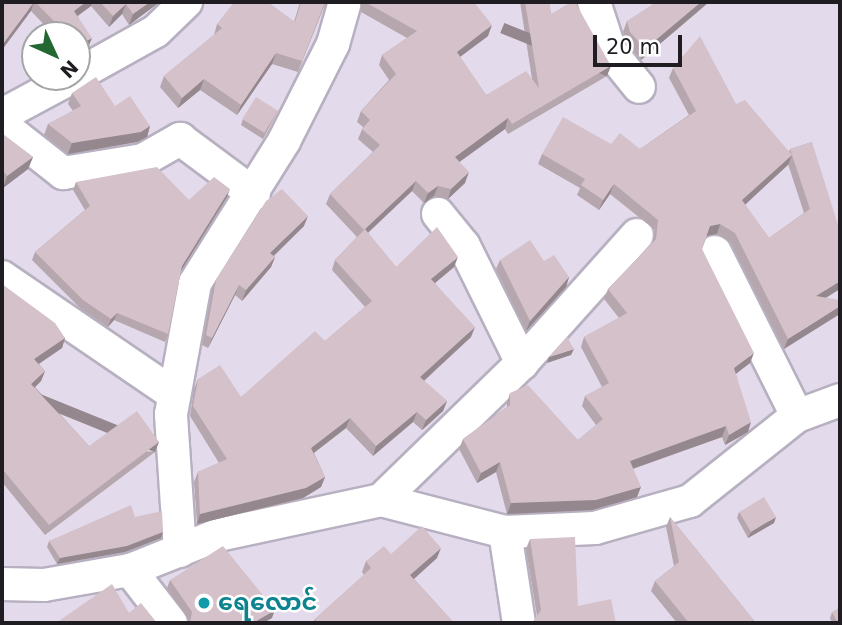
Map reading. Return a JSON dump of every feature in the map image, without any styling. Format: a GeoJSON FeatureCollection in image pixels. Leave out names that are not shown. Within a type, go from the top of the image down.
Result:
{"type":"FeatureCollection","features":[{"type":"Feature","properties":{"kind":"street"},"geometry":{"type":"LineString","coordinates":[[91,67],[156,31],[186,2]]}},
{"type":"Feature","properties":{"kind":"street"},"geometry":{"type":"LineString","coordinates":[[180,551],[172,393],[195,283],[254,194],[333,44],[345,2]]}},
{"type":"Feature","properties":{"kind":"street"},"geometry":{"type":"LineString","coordinates":[[594,2],[610,51],[639,87]]}},
{"type":"Feature","properties":{"kind":"street"},"geometry":{"type":"LineString","coordinates":[[2,115],[47,91]]}},
{"type":"Feature","properties":{"kind":"street"},"geometry":{"type":"LineString","coordinates":[[2,125],[63,173],[143,160],[180,139],[254,194]]}},
{"type":"Feature","properties":{"kind":"street"},"geometry":{"type":"LineString","coordinates":[[438,214],[464,246],[522,363]]}},
{"type":"Feature","properties":{"kind":"street"},"geometry":{"type":"LineString","coordinates":[[381,500],[522,363],[637,235]]}},
{"type":"Feature","properties":{"kind":"street"},"geometry":{"type":"LineString","coordinates":[[715,251],[797,416]]}},
{"type":"Feature","properties":{"kind":"street"},"geometry":{"type":"LineString","coordinates":[[2,276],[172,393]]}},
{"type":"Feature","properties":{"kind":"street"},"geometry":{"type":"LineString","coordinates":[[2,584],[44,585],[130,570],[218,536],[381,500],[505,532],[595,528],[690,501],[797,416],[840,400]]}},
{"type":"Feature","properties":{"kind":"street"},"geometry":{"type":"LineString","coordinates":[[505,532],[519,623]]}},
{"type":"Feature","properties":{"kind":"street"},"geometry":{"type":"LineString","coordinates":[[130,570],[172,623]]}},
{"type":"Feature","properties":{"kind":"building"},"geometry":{"type":"Polygon","coordinates":[[[2,2],[34,2],[2,45],[2,2]]]}},
{"type":"Feature","properties":{"kind":"building"},"geometry":{"type":"Polygon","coordinates":[[[35,2],[86,2],[74,11],[81,21],[54,21],[35,2]]]}},
{"type":"Feature","properties":{"kind":"building"},"geometry":{"type":"Polygon","coordinates":[[[100,2],[150,2],[133,14],[126,4],[113,16],[100,2]]]}},
{"type":"Feature","properties":{"kind":"building"},"geometry":{"type":"Polygon","coordinates":[[[234,2],[268,2],[295,22],[301,2],[325,2],[302,61],[276,53],[241,105],[204,79],[182,98],[164,76],[222,28],[217,24],[234,2]]]}},
{"type":"Feature","properties":{"kind":"building"},"geometry":{"type":"Polygon","coordinates":[[[365,2],[474,2],[492,25],[457,52],[486,95],[526,71],[539,88],[525,2],[549,2],[551,14],[575,2],[611,66],[512,124],[508,118],[455,157],[469,172],[451,189],[438,186],[428,193],[416,181],[364,230],[330,194],[380,145],[362,129],[370,120],[361,111],[396,74],[382,55],[417,31],[365,2]]]}},
{"type":"Feature","properties":{"kind":"building"},"geometry":{"type":"Polygon","coordinates":[[[656,2],[701,2],[645,49],[630,32],[627,21],[656,2]]]}},
{"type":"Feature","properties":{"kind":"building"},"geometry":{"type":"Polygon","coordinates":[[[700,36],[736,104],[745,100],[792,155],[790,149],[812,142],[840,228],[840,281],[816,296],[840,300],[840,306],[788,339],[735,233],[720,224],[710,226],[702,249],[754,353],[734,368],[751,422],[729,435],[726,426],[630,461],[641,487],[596,500],[511,503],[500,462],[481,473],[463,439],[510,405],[510,393],[528,385],[578,440],[603,419],[585,396],[609,383],[584,337],[627,313],[608,289],[656,239],[658,220],[614,184],[603,200],[581,185],[585,179],[542,154],[563,117],[611,144],[620,133],[640,149],[696,111],[673,68],[700,36]],[[792,155],[742,200],[769,238],[810,209],[792,155]]]}},
{"type":"Feature","properties":{"kind":"building"},"geometry":{"type":"Polygon","coordinates":[[[96,77],[115,106],[130,96],[150,126],[141,132],[72,143],[48,124],[81,106],[72,93],[91,91],[91,80],[96,77]]]}},
{"type":"Feature","properties":{"kind":"building"},"geometry":{"type":"Polygon","coordinates":[[[256,97],[278,111],[264,133],[242,119],[256,97]]]}},
{"type":"Feature","properties":{"kind":"building"},"geometry":{"type":"Polygon","coordinates":[[[2,134],[33,157],[7,176],[2,169],[2,134]]]}},
{"type":"Feature","properties":{"kind":"building"},"geometry":{"type":"Polygon","coordinates":[[[157,167],[189,200],[214,177],[230,189],[182,266],[168,334],[117,313],[111,319],[83,300],[35,252],[90,206],[76,182],[157,167]]]}},
{"type":"Feature","properties":{"kind":"building"},"geometry":{"type":"Polygon","coordinates":[[[282,189],[308,216],[270,253],[275,257],[246,290],[239,285],[212,338],[206,335],[216,280],[266,201],[282,189]]]}},
{"type":"Feature","properties":{"kind":"building"},"geometry":{"type":"Polygon","coordinates":[[[437,227],[458,257],[431,279],[475,327],[420,377],[447,401],[426,420],[417,412],[376,446],[350,418],[311,448],[325,477],[306,488],[200,514],[198,472],[227,459],[193,406],[198,379],[220,365],[241,397],[315,331],[325,341],[372,301],[335,260],[365,229],[396,267],[437,227]]]}},
{"type":"Feature","properties":{"kind":"building"},"geometry":{"type":"Polygon","coordinates":[[[530,240],[544,261],[554,255],[569,277],[530,321],[500,260],[530,240]]]}},
{"type":"Feature","properties":{"kind":"building"},"geometry":{"type":"Polygon","coordinates":[[[2,284],[55,323],[65,338],[34,359],[45,371],[31,384],[89,446],[137,411],[159,442],[49,525],[2,471],[2,284]]]}},
{"type":"Feature","properties":{"kind":"building"},"geometry":{"type":"Polygon","coordinates":[[[567,337],[574,349],[549,357],[567,337]]]}},
{"type":"Feature","properties":{"kind":"building"},"geometry":{"type":"Polygon","coordinates":[[[764,497],[776,517],[751,532],[739,512],[764,497]]]}},
{"type":"Feature","properties":{"kind":"building"},"geometry":{"type":"Polygon","coordinates":[[[131,505],[135,517],[162,511],[163,532],[127,546],[60,558],[49,541],[131,505]]]}},
{"type":"Feature","properties":{"kind":"building"},"geometry":{"type":"Polygon","coordinates":[[[670,517],[756,623],[689,623],[655,581],[679,562],[670,517]]]}},
{"type":"Feature","properties":{"kind":"building"},"geometry":{"type":"Polygon","coordinates":[[[422,526],[441,548],[410,575],[454,623],[318,623],[315,619],[371,568],[366,561],[384,546],[391,554],[422,526]]]}},
{"type":"Feature","properties":{"kind":"building"},"geometry":{"type":"Polygon","coordinates":[[[575,537],[578,606],[611,599],[616,623],[532,623],[541,610],[530,539],[575,537]]]}},
{"type":"Feature","properties":{"kind":"building"},"geometry":{"type":"Polygon","coordinates":[[[223,546],[275,610],[253,623],[190,623],[192,612],[170,580],[223,546]]]}},
{"type":"Feature","properties":{"kind":"building"},"geometry":{"type":"Polygon","coordinates":[[[112,584],[129,613],[141,603],[157,623],[56,623],[112,584]]]}},
{"type":"Feature","properties":{"kind":"building"},"geometry":{"type":"Polygon","coordinates":[[[840,607],[840,623],[838,623],[832,612],[840,607]]]}},
{"type":"Feature","properties":{"kind":"place","name":"ရေလောင်"},"geometry":{"type":"Point","coordinates":[204,603]}}]}
